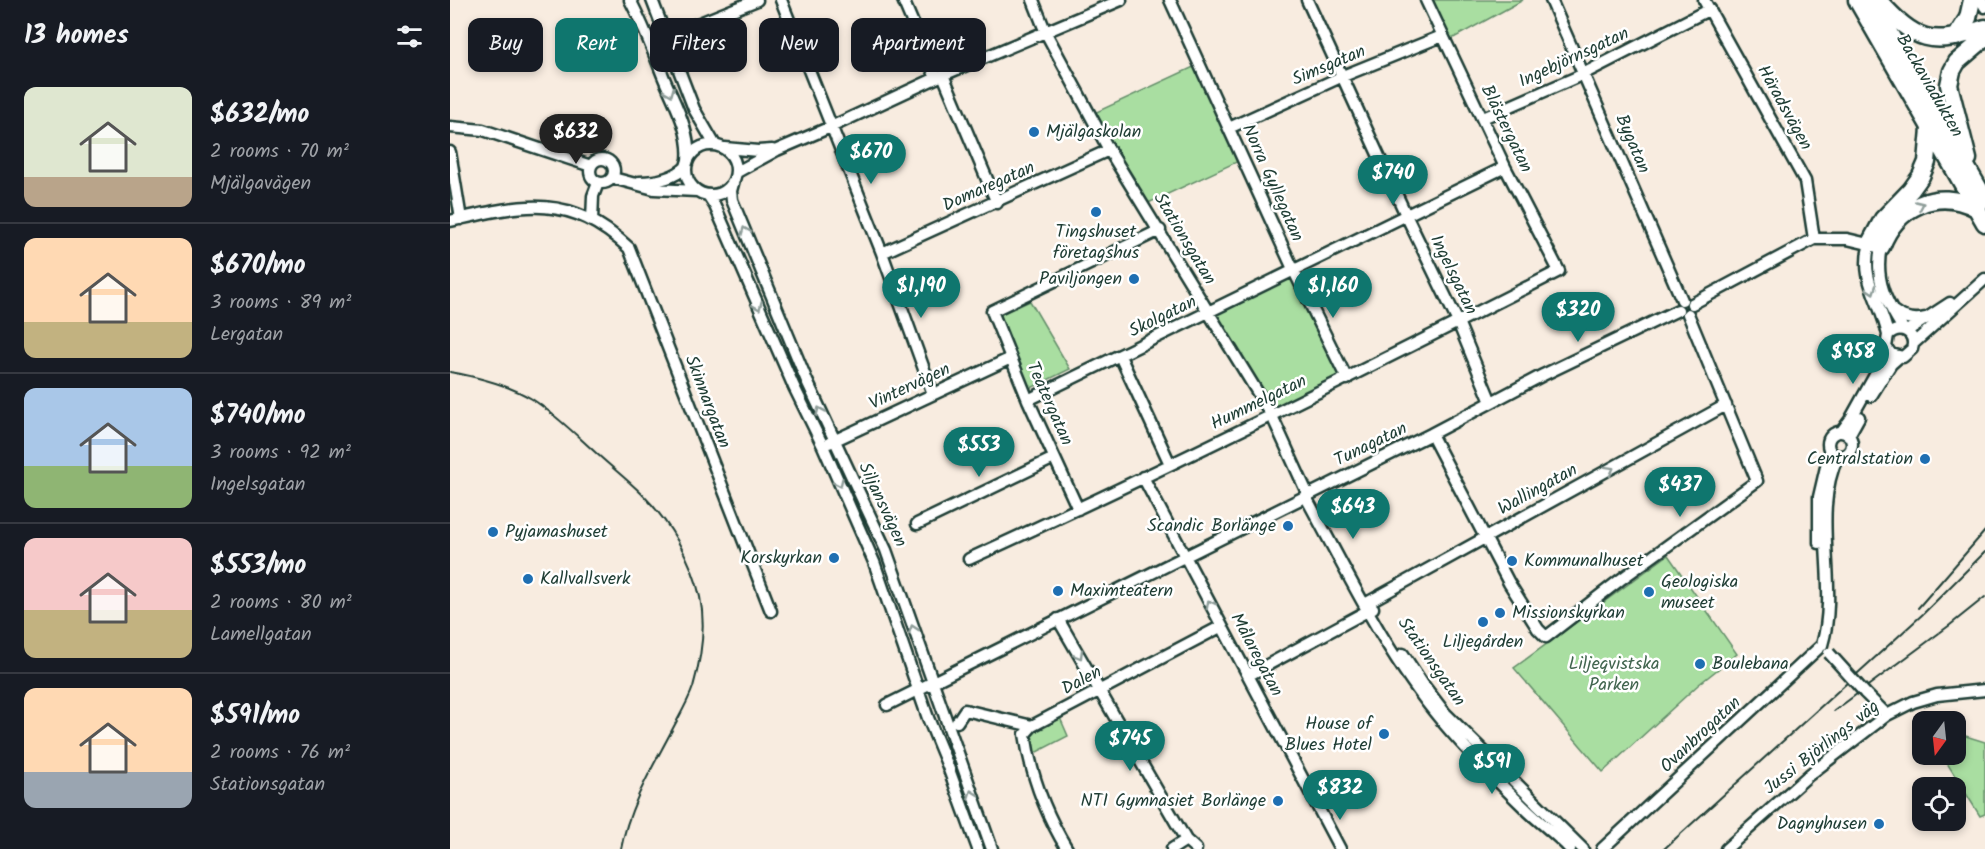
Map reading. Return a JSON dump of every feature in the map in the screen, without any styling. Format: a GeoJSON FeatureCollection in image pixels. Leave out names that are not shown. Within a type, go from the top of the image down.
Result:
{"type":"FeatureCollection","features":[{"type":"Feature","properties":{"kind":"highway","name":"Backaviadukten"},"geometry":{"type":"LineString","coordinates":[[1857,0],[1930,128],[1981,204]]}},
{"type":"Feature","properties":{"kind":"highway","name":"Backaviadukten"},"geometry":{"type":"LineString","coordinates":[[1870,0],[1972,178],[1985,224]]}},
{"type":"Feature","properties":{"kind":"highway"},"geometry":{"type":"LineString","coordinates":[[1878,0],[1908,29],[1916,34],[1935,39],[1956,37],[1985,28]]}},
{"type":"Feature","properties":{"kind":"highway"},"geometry":{"type":"LineString","coordinates":[[1956,37],[1968,18],[1972,0]]}},
{"type":"Feature","properties":{"kind":"highway"},"geometry":{"type":"LineString","coordinates":[[1972,178],[1949,85],[1952,71],[1963,56],[1985,38]]}},
{"type":"Feature","properties":{"kind":"highway"},"geometry":{"type":"LineString","coordinates":[[1963,56],[1985,54]]}},
{"type":"Feature","properties":{"kind":"highway"},"geometry":{"type":"LineString","coordinates":[[1875,245],[1883,219],[1921,176],[1927,162],[1930,128]]}},
{"type":"Feature","properties":{"kind":"highway"},"geometry":{"type":"LineString","coordinates":[[1875,245],[1893,224],[1922,203],[1953,199],[1981,204]]}},
{"type":"Feature","properties":{"kind":"street"},"geometry":{"type":"LineString","coordinates":[[630,0],[684,127],[688,143],[688,180],[697,191]]}},
{"type":"Feature","properties":{"kind":"street"},"geometry":{"type":"LineString","coordinates":[[652,0],[694,109],[720,147],[734,158],[735,176]]}},
{"type":"Feature","properties":{"kind":"street"},"geometry":{"type":"LineString","coordinates":[[712,18],[757,0]]}},
{"type":"Feature","properties":{"kind":"street"},"geometry":{"type":"LineString","coordinates":[[781,0],[882,253],[933,394]]}},
{"type":"Feature","properties":{"kind":"street"},"geometry":{"type":"LineString","coordinates":[[903,0],[997,202]]}},
{"type":"Feature","properties":{"kind":"street","name":"Stationsgatan"},"geometry":{"type":"LineString","coordinates":[[1032,0],[1046,33],[1109,150],[1272,416],[1308,495],[1315,502],[1415,686],[1439,718],[1530,813],[1551,829],[1570,849]]}},
{"type":"Feature","properties":{"kind":"street"},"geometry":{"type":"LineString","coordinates":[[612,178],[654,189],[697,191],[708,195],[724,192],[735,176],[777,150],[939,77],[1121,0]]}},
{"type":"Feature","properties":{"kind":"street","name":"Norra Gyllegatan"},"geometry":{"type":"LineString","coordinates":[[1170,0],[1294,271],[1347,379]]}},
{"type":"Feature","properties":{"kind":"street","name":"Ingelsgatan"},"geometry":{"type":"LineString","coordinates":[[1307,0],[1458,322],[1491,402]]}},
{"type":"Feature","properties":{"kind":"street","name":"Blästergatan"},"geometry":{"type":"LineString","coordinates":[[1426,0],[1505,167],[1559,271]]}},
{"type":"Feature","properties":{"kind":"street","name":"Bygatan"},"geometry":{"type":"LineString","coordinates":[[1485,538],[1518,599],[1546,638],[1620,580],[1757,481],[1685,307],[1551,0]]}},
{"type":"Feature","properties":{"kind":"street"},"geometry":{"type":"LineString","coordinates":[[1981,0],[1985,7]]}},
{"type":"Feature","properties":{"kind":"street","name":"Ingebjörnsgatan"},"geometry":{"type":"LineString","coordinates":[[1483,118],[1584,73],[1707,5]]}},
{"type":"Feature","properties":{"kind":"street","name":"Häradsvägen"},"geometry":{"type":"LineString","coordinates":[[1707,5],[1805,181],[1814,239]]}},
{"type":"Feature","properties":{"kind":"street","name":"Simsgatan"},"geometry":{"type":"LineString","coordinates":[[1229,128],[1343,76],[1442,36]]}},
{"type":"Feature","properties":{"kind":"street"},"geometry":{"type":"LineString","coordinates":[[450,127],[483,130],[591,166]]}},
{"type":"Feature","properties":{"kind":"street"},"geometry":{"type":"LineString","coordinates":[[633,183],[680,173],[699,148],[777,150]]}},
{"type":"Feature","properties":{"kind":"street","name":"Domaregatan"},"geometry":{"type":"LineString","coordinates":[[882,253],[1109,150]]}},
{"type":"Feature","properties":{"kind":"street"},"geometry":{"type":"LineString","coordinates":[[450,152],[455,220]]}},
{"type":"Feature","properties":{"kind":"street"},"geometry":{"type":"LineString","coordinates":[[599,159],[607,160],[615,170],[612,178],[606,183],[598,183],[591,178],[591,166],[599,159]]}},
{"type":"Feature","properties":{"kind":"street","name":"Skolgatan"},"geometry":{"type":"LineString","coordinates":[[1028,400],[1505,167]]}},
{"type":"Feature","properties":{"kind":"street","name":"Siljansvägen"},"geometry":{"type":"LineString","coordinates":[[735,176],[731,191],[732,200],[834,441],[885,550],[992,849]]}},
{"type":"Feature","properties":{"kind":"street"},"geometry":{"type":"LineString","coordinates":[[592,221],[593,196],[598,183]]}},
{"type":"Feature","properties":{"kind":"street","name":"Siljansvägen"},"geometry":{"type":"LineString","coordinates":[[708,195],[716,206],[794,387],[823,446],[874,562],[918,690],[978,849]]}},
{"type":"Feature","properties":{"kind":"street","name":"Skinnargatan"},"geometry":{"type":"LineString","coordinates":[[455,220],[510,208],[544,206],[567,209],[611,231],[629,248],[771,610]]}},
{"type":"Feature","properties":{"kind":"street","name":"Teatergatan"},"geometry":{"type":"LineString","coordinates":[[1078,509],[1028,400],[992,311],[1160,230]]}},
{"type":"Feature","properties":{"kind":"street","name":"Tunagatan"},"geometry":{"type":"LineString","coordinates":[[887,705],[1685,307],[1814,239],[1847,239],[1875,245]]}},
{"type":"Feature","properties":{"kind":"street"},"geometry":{"type":"LineString","coordinates":[[1875,245],[1879,277],[1890,308],[1912,336],[1914,343]]}},
{"type":"Feature","properties":{"kind":"street"},"geometry":{"type":"LineString","coordinates":[[1845,434],[1884,359],[1888,335],[1886,322],[1878,308],[1867,272],[1867,252],[1875,245]]}},
{"type":"Feature","properties":{"kind":"street","name":"Hummelgatan"},"geometry":{"type":"LineString","coordinates":[[969,559],[1272,416],[1559,271]]}},
{"type":"Feature","properties":{"kind":"street"},"geometry":{"type":"LineString","coordinates":[[1888,335],[1895,330],[1905,330],[1928,318],[1985,279]]}},
{"type":"Feature","properties":{"kind":"street"},"geometry":{"type":"LineString","coordinates":[[1887,716],[1825,649],[1829,598],[1826,549],[1828,485],[1834,453],[1828,443],[1830,437],[1845,434],[1891,364],[1910,352],[1914,343],[1985,279]]}},
{"type":"Feature","properties":{"kind":"street"},"geometry":{"type":"LineString","coordinates":[[1890,308],[1908,318],[1917,320],[1928,318]]}},
{"type":"Feature","properties":{"kind":"street"},"geometry":{"type":"LineString","coordinates":[[1886,347],[1891,354],[1899,357]]}},
{"type":"Feature","properties":{"kind":"street"},"geometry":{"type":"LineString","coordinates":[[1120,356],[1170,464]]}},
{"type":"Feature","properties":{"kind":"street","name":"Vintervägen"},"geometry":{"type":"LineString","coordinates":[[823,446],[1011,358]]}},
{"type":"Feature","properties":{"kind":"street","name":"Wallingatan"},"geometry":{"type":"LineString","coordinates":[[1249,675],[1485,538],[1726,405]]}},
{"type":"Feature","properties":{"kind":"street"},"geometry":{"type":"LineString","coordinates":[[1431,434],[1485,538]]}},
{"type":"Feature","properties":{"kind":"street"},"geometry":{"type":"LineString","coordinates":[[1834,453],[1845,454],[1850,450],[1852,442],[1845,434]]}},
{"type":"Feature","properties":{"kind":"street"},"geometry":{"type":"LineString","coordinates":[[917,524],[1054,458]]}},
{"type":"Feature","properties":{"kind":"street","name":"Målaregatan"},"geometry":{"type":"LineString","coordinates":[[1143,477],[1340,849]]}},
{"type":"Feature","properties":{"kind":"street","name":"Stationsgatan"},"geometry":{"type":"LineString","coordinates":[[1370,606],[1445,713],[1583,849]]}},
{"type":"Feature","properties":{"kind":"street"},"geometry":{"type":"LineString","coordinates":[[1058,619],[1186,840],[1196,849]]}},
{"type":"Feature","properties":{"kind":"street","name":"Dalen"},"geometry":{"type":"LineString","coordinates":[[1032,726],[1222,626]]}},
{"type":"Feature","properties":{"kind":"street","name":"Ovanbrogatan"},"geometry":{"type":"LineString","coordinates":[[1602,849],[1825,649]]}},
{"type":"Feature","properties":{"kind":"street","name":"Jussi Björlings väg"},"geometry":{"type":"LineString","coordinates":[[1726,849],[1809,775],[1887,716],[1913,702],[1937,695],[1985,690]]}},
{"type":"Feature","properties":{"kind":"street"},"geometry":{"type":"LineString","coordinates":[[957,722],[965,710],[1032,726],[1025,734],[1038,792],[1055,830],[1067,849]]}},
{"type":"Feature","properties":{"kind":"street"},"geometry":{"type":"LineString","coordinates":[[1172,849],[1186,840]]}},
{"type":"Feature","properties":{"kind":"green space"},"geometry":{"type":"Polygon","coordinates":[[[1432,0],[1523,0],[1450,40],[1432,0]]]}},
{"type":"Feature","properties":{"kind":"green space"},"geometry":{"type":"Polygon","coordinates":[[[1200,64],[1243,159],[1144,205],[1090,115],[1200,64]]]}},
{"type":"Feature","properties":{"kind":"green space"},"geometry":{"type":"Polygon","coordinates":[[[1294,271],[1347,379],[1272,416],[1209,313],[1294,271]]]}},
{"type":"Feature","properties":{"kind":"green space"},"geometry":{"type":"Polygon","coordinates":[[[1030,301],[1070,369],[1027,390],[995,317],[1030,301]]]}},
{"type":"Feature","properties":{"kind":"green space","name":"Liljeqvistska Parken"},"geometry":{"type":"Polygon","coordinates":[[[1668,555],[1737,654],[1698,685],[1603,772],[1514,668],[1668,555]]]}},
{"type":"Feature","properties":{"kind":"green space"},"geometry":{"type":"Polygon","coordinates":[[[1058,713],[1068,736],[1029,756],[1027,744],[1032,726],[1058,713]]]}},
{"type":"Feature","properties":{"kind":"green space"},"geometry":{"type":"Polygon","coordinates":[[[1966,736],[1985,742],[1985,814],[1980,816],[1966,794],[1966,777],[1956,777],[1948,765],[1966,765],[1966,736]]]}},
{"type":"Feature","properties":{"kind":"railway"},"geometry":{"type":"LineString","coordinates":[[450,372],[513,389],[532,399],[557,418],[652,505],[678,542],[691,569],[700,597],[703,619],[702,642],[696,676],[686,704],[635,803],[621,849]]}},
{"type":"Feature","properties":{"kind":"railway"},"geometry":{"type":"LineString","coordinates":[[1918,608],[1985,531]]}},
{"type":"Feature","properties":{"kind":"railway"},"geometry":{"type":"LineString","coordinates":[[1664,849],[1923,614],[1985,552]]}},
{"type":"Feature","properties":{"kind":"railway"},"geometry":{"type":"LineString","coordinates":[[1834,711],[1985,597]]}},
{"type":"Feature","properties":{"kind":"place","name":"Mjälgaskolan"},"geometry":{"type":"Point","coordinates":[1034,132]}},
{"type":"Feature","properties":{"kind":"place","name":"Tingshuset företagshus"},"geometry":{"type":"Point","coordinates":[1096,212]}},
{"type":"Feature","properties":{"kind":"place","name":"Paviljongen"},"geometry":{"type":"Point","coordinates":[1134,279]}},
{"type":"Feature","properties":{"kind":"place","name":"Centralstation"},"geometry":{"type":"Point","coordinates":[1925,459]}},
{"type":"Feature","properties":{"kind":"place","name":"Scandic Borlänge"},"geometry":{"type":"Point","coordinates":[1288,526]}},
{"type":"Feature","properties":{"kind":"place","name":"Pyjamashuset"},"geometry":{"type":"Point","coordinates":[493,532]}},
{"type":"Feature","properties":{"kind":"place","name":"Korskyrkan"},"geometry":{"type":"Point","coordinates":[834,558]}},
{"type":"Feature","properties":{"kind":"place","name":"Kommunalhuset"},"geometry":{"type":"Point","coordinates":[1512,561]}},
{"type":"Feature","properties":{"kind":"place","name":"Kallvallsverk"},"geometry":{"type":"Point","coordinates":[528,579]}},
{"type":"Feature","properties":{"kind":"place","name":"Maximteatern"},"geometry":{"type":"Point","coordinates":[1058,591]}},
{"type":"Feature","properties":{"kind":"place","name":"Geologiska museet"},"geometry":{"type":"Point","coordinates":[1649,592]}},
{"type":"Feature","properties":{"kind":"place","name":"Missionskyrkan"},"geometry":{"type":"Point","coordinates":[1500,613]}},
{"type":"Feature","properties":{"kind":"place","name":"Liljegården"},"geometry":{"type":"Point","coordinates":[1483,622]}},
{"type":"Feature","properties":{"kind":"place","name":"Boulebana"},"geometry":{"type":"Point","coordinates":[1700,664]}},
{"type":"Feature","properties":{"kind":"place","name":"House of Blues Hotel"},"geometry":{"type":"Point","coordinates":[1384,734]}},
{"type":"Feature","properties":{"kind":"place","name":"NTI Gymnasiet Borlänge"},"geometry":{"type":"Point","coordinates":[1278,801]}},
{"type":"Feature","properties":{"kind":"place","name":"Dagnyhusen"},"geometry":{"type":"Point","coordinates":[1879,824]}}]}
